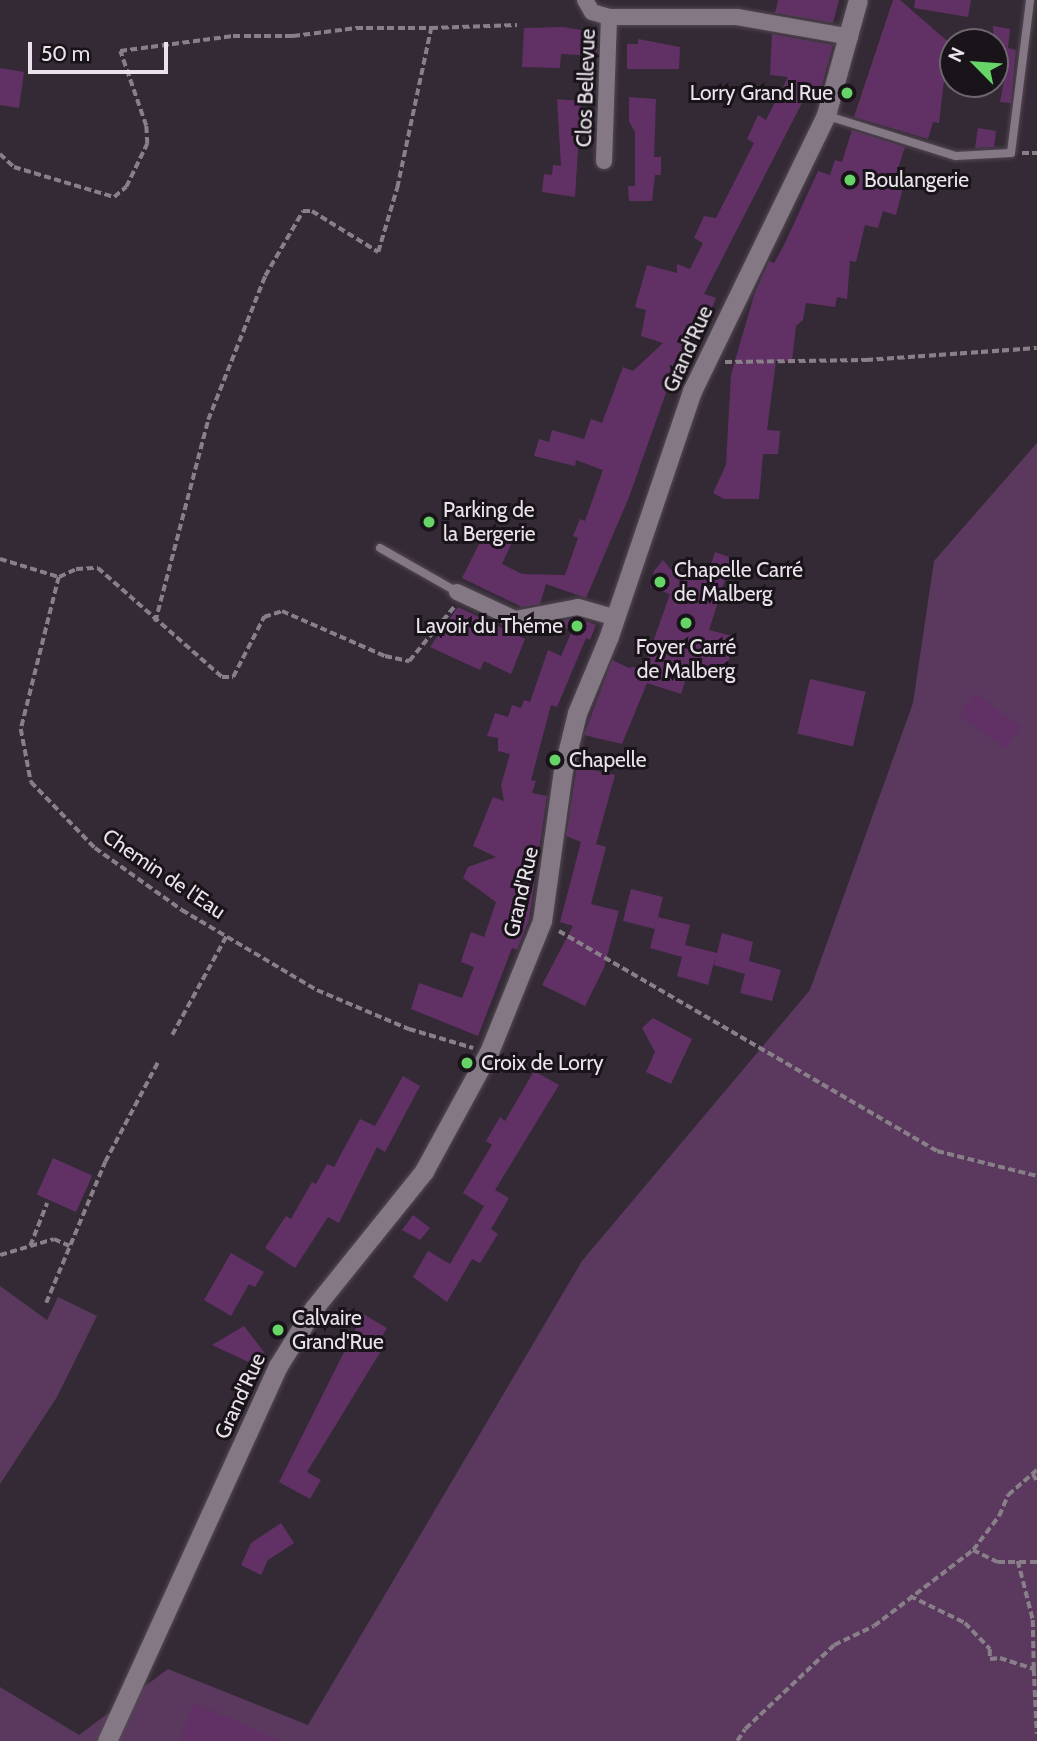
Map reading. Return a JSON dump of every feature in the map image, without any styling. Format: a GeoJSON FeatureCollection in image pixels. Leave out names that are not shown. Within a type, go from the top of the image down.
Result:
{"type":"FeatureCollection","features":[{"type":"Feature","properties":{"kind":"street"},"geometry":{"type":"LineString","coordinates":[[585,0],[592,12],[609,17],[737,18],[850,37]]}},
{"type":"Feature","properties":{"kind":"street","name":"Grand'Rue"},"geometry":{"type":"LineString","coordinates":[[107,1741],[278,1366],[314,1308],[424,1171],[489,1052],[542,921],[571,731],[616,618],[692,391],[709,360],[739,289],[826,116],[850,37],[858,0]]}},
{"type":"Feature","properties":{"kind":"street","name":"Clos Bellevue"},"geometry":{"type":"LineString","coordinates":[[604,161],[609,17]]}},
{"type":"Feature","properties":{"kind":"street"},"geometry":{"type":"LineString","coordinates":[[460,594],[515,619],[578,607],[616,618]]}},
{"type":"Feature","properties":{"kind":"lane"},"geometry":{"type":"LineString","coordinates":[[826,116],[956,156],[1011,152],[1030,0]]}},
{"type":"Feature","properties":{"kind":"lane"},"geometry":{"type":"LineString","coordinates":[[380,548],[460,594]]}},
{"type":"Feature","properties":{"kind":"path"},"geometry":{"type":"LineString","coordinates":[[0,154],[14,167],[114,197],[126,187],[148,144],[146,126],[120,51],[233,36],[293,36],[356,28],[517,25]]}},
{"type":"Feature","properties":{"kind":"path"},"geometry":{"type":"LineString","coordinates":[[155,622],[208,420],[265,276],[303,211],[312,211],[377,253],[397,188],[431,28]]}},
{"type":"Feature","properties":{"kind":"path"},"geometry":{"type":"LineString","coordinates":[[709,360],[746,364],[852,361],[1037,348]]}},
{"type":"Feature","properties":{"kind":"path"},"geometry":{"type":"LineString","coordinates":[[0,559],[59,577],[76,569],[98,568],[155,622],[222,677],[233,677],[264,617],[282,611],[384,656],[409,661],[460,594]]}},
{"type":"Feature","properties":{"kind":"path","name":"Chemin de l'Eau"},"geometry":{"type":"LineString","coordinates":[[59,577],[21,729],[31,782],[94,848],[182,910],[317,990],[409,1030],[489,1052]]}},
{"type":"Feature","properties":{"kind":"path"},"geometry":{"type":"LineString","coordinates":[[542,921],[937,1151],[1037,1176]]}},
{"type":"Feature","properties":{"kind":"path"},"geometry":{"type":"LineString","coordinates":[[172,1035],[227,935]]}},
{"type":"Feature","properties":{"kind":"path"},"geometry":{"type":"LineString","coordinates":[[46,1303],[105,1162],[159,1060]]}},
{"type":"Feature","properties":{"kind":"path"},"geometry":{"type":"LineString","coordinates":[[30,1246],[47,1203]]}},
{"type":"Feature","properties":{"kind":"path"},"geometry":{"type":"LineString","coordinates":[[0,1255],[54,1239],[70,1246]]}},
{"type":"Feature","properties":{"kind":"path"},"geometry":{"type":"LineString","coordinates":[[737,1741],[745,1728],[834,1645],[874,1626],[973,1550],[999,1517],[1008,1495],[1035,1472],[1037,1481]]}},
{"type":"Feature","properties":{"kind":"path"},"geometry":{"type":"LineString","coordinates":[[973,1550],[998,1562],[1037,1562]]}},
{"type":"Feature","properties":{"kind":"path"},"geometry":{"type":"LineString","coordinates":[[1018,1561],[1033,1620],[1037,1734]]}},
{"type":"Feature","properties":{"kind":"path"},"geometry":{"type":"LineString","coordinates":[[910,1596],[965,1623],[990,1649],[990,1659],[1000,1658],[1034,1669]]}},
{"type":"Feature","properties":{"kind":"shaded area"},"geometry":{"type":"Polygon","coordinates":[[[1037,443],[1037,1741],[0,1741],[0,1687],[79,1735],[168,1669],[308,1725],[582,1261],[810,990],[913,703],[934,561],[1037,443]]]}},
{"type":"Feature","properties":{"kind":"shaded area"},"geometry":{"type":"Polygon","coordinates":[[[0,1286],[47,1320],[58,1297],[97,1316],[57,1397],[0,1484],[0,1286]]]}},
{"type":"Feature","properties":{"kind":"building"},"geometry":{"type":"Polygon","coordinates":[[[778,0],[839,0],[833,23],[775,13],[778,0]]]}},
{"type":"Feature","properties":{"kind":"building"},"geometry":{"type":"Polygon","coordinates":[[[893,0],[900,0],[939,34],[939,98],[942,98],[939,123],[933,122],[928,139],[854,117],[893,0]]]}},
{"type":"Feature","properties":{"kind":"building"},"geometry":{"type":"Polygon","coordinates":[[[915,0],[971,0],[968,17],[914,8],[915,0]]]}},
{"type":"Feature","properties":{"kind":"building"},"geometry":{"type":"Polygon","coordinates":[[[563,27],[598,33],[597,56],[561,54],[560,68],[522,67],[524,28],[563,27]]]}},
{"type":"Feature","properties":{"kind":"building"},"geometry":{"type":"Polygon","coordinates":[[[772,34],[833,45],[818,99],[805,97],[704,294],[716,298],[689,363],[678,359],[629,497],[586,598],[546,584],[540,604],[522,607],[462,578],[487,528],[513,540],[502,564],[522,574],[565,575],[578,538],[573,536],[580,519],[585,521],[603,470],[576,460],[575,466],[534,456],[539,439],[549,442],[552,430],[584,439],[591,419],[602,423],[623,367],[633,371],[663,343],[641,336],[646,310],[635,307],[647,265],[677,273],[677,264],[690,269],[703,243],[694,238],[704,216],[716,218],[754,143],[747,139],[758,115],[766,120],[788,77],[770,75],[772,34]]]}},
{"type":"Feature","properties":{"kind":"building"},"geometry":{"type":"Polygon","coordinates":[[[638,39],[680,47],[679,69],[627,69],[627,44],[638,44],[638,39]]]}},
{"type":"Feature","properties":{"kind":"building"},"geometry":{"type":"Polygon","coordinates":[[[1009,48],[1016,50],[1011,103],[1000,102],[1001,98],[1009,98],[1009,48]]]}},
{"type":"Feature","properties":{"kind":"building"},"geometry":{"type":"Polygon","coordinates":[[[0,68],[24,72],[19,108],[0,105],[0,68]]]}},
{"type":"Feature","properties":{"kind":"building"},"geometry":{"type":"Polygon","coordinates":[[[629,97],[656,99],[654,157],[661,157],[661,175],[655,175],[652,201],[629,201],[628,186],[635,186],[635,132],[629,121],[629,97]]]}},
{"type":"Feature","properties":{"kind":"building"},"geometry":{"type":"Polygon","coordinates":[[[557,99],[581,101],[575,197],[542,192],[544,174],[552,175],[553,165],[561,166],[557,99]]]}},
{"type":"Feature","properties":{"kind":"building"},"geometry":{"type":"Polygon","coordinates":[[[978,128],[996,131],[994,147],[975,148],[978,128]]]}},
{"type":"Feature","properties":{"kind":"building"},"geometry":{"type":"Polygon","coordinates":[[[852,130],[905,147],[895,177],[905,180],[896,215],[883,211],[878,228],[865,225],[856,262],[850,261],[847,299],[837,297],[835,307],[806,303],[803,320],[796,326],[792,361],[776,361],[767,430],[780,431],[778,454],[763,454],[759,499],[724,499],[713,493],[726,465],[731,375],[754,295],[769,261],[774,263],[785,243],[818,171],[830,175],[835,160],[842,162],[852,130]]]}},
{"type":"Feature","properties":{"kind":"building"},"geometry":{"type":"Polygon","coordinates":[[[715,552],[732,558],[709,630],[736,637],[722,682],[689,669],[681,694],[647,683],[622,744],[584,735],[612,660],[629,668],[645,665],[670,594],[650,587],[654,571],[663,560],[683,584],[687,570],[707,577],[715,552]]]}},
{"type":"Feature","properties":{"kind":"building"},"geometry":{"type":"Polygon","coordinates":[[[458,607],[525,639],[511,674],[484,661],[480,670],[430,647],[458,607]]]}},
{"type":"Feature","properties":{"kind":"building"},"geometry":{"type":"Polygon","coordinates":[[[578,618],[596,625],[590,640],[586,638],[557,707],[551,705],[531,780],[536,781],[532,793],[547,796],[529,920],[517,950],[512,948],[478,1036],[411,1009],[419,983],[462,998],[474,967],[461,962],[471,932],[484,937],[496,902],[463,878],[468,867],[496,857],[473,846],[493,797],[504,801],[501,785],[510,754],[498,751],[498,738],[487,736],[495,713],[508,717],[512,705],[521,708],[524,700],[530,702],[548,650],[561,656],[572,631],[554,622],[578,618]]]}},
{"type":"Feature","properties":{"kind":"building"},"geometry":{"type":"Polygon","coordinates":[[[810,679],[866,692],[853,746],[797,734],[810,679]]]}},
{"type":"Feature","properties":{"kind":"building"},"geometry":{"type":"Polygon","coordinates":[[[975,693],[1021,727],[1005,748],[959,715],[975,693]]]}},
{"type":"Feature","properties":{"kind":"building"},"geometry":{"type":"Polygon","coordinates":[[[577,766],[615,775],[596,844],[606,847],[591,904],[619,911],[604,968],[585,1006],[542,985],[573,926],[560,922],[581,842],[566,836],[577,766]]]}},
{"type":"Feature","properties":{"kind":"building"},"geometry":{"type":"Polygon","coordinates":[[[631,889],[663,897],[655,929],[623,921],[631,889]]]}},
{"type":"Feature","properties":{"kind":"building"},"geometry":{"type":"Polygon","coordinates":[[[658,917],[690,925],[685,945],[717,953],[722,933],[753,942],[749,961],[781,970],[772,1001],[740,993],[745,974],[714,965],[716,955],[708,985],[677,976],[682,957],[650,948],[658,917]]]}},
{"type":"Feature","properties":{"kind":"building"},"geometry":{"type":"Polygon","coordinates":[[[653,1018],[692,1039],[671,1084],[646,1072],[655,1052],[642,1028],[653,1018]]]}},
{"type":"Feature","properties":{"kind":"building"},"geometry":{"type":"Polygon","coordinates":[[[534,1071],[559,1085],[495,1190],[509,1198],[491,1229],[498,1234],[480,1263],[472,1259],[447,1302],[413,1277],[428,1251],[450,1264],[484,1206],[463,1193],[492,1145],[486,1141],[500,1117],[505,1121],[534,1071]]]}},
{"type":"Feature","properties":{"kind":"building"},"geometry":{"type":"Polygon","coordinates":[[[403,1076],[420,1086],[385,1152],[377,1147],[339,1223],[328,1217],[295,1268],[265,1248],[286,1216],[291,1219],[312,1182],[316,1184],[327,1164],[334,1167],[360,1119],[375,1126],[403,1076]]]}},
{"type":"Feature","properties":{"kind":"building"},"geometry":{"type":"Polygon","coordinates":[[[53,1158],[92,1175],[76,1212],[37,1195],[53,1158]]]}},
{"type":"Feature","properties":{"kind":"building"},"geometry":{"type":"Polygon","coordinates":[[[413,1215],[430,1228],[420,1240],[402,1230],[413,1215]]]}},
{"type":"Feature","properties":{"kind":"building"},"geometry":{"type":"Polygon","coordinates":[[[231,1253],[264,1272],[255,1287],[249,1284],[231,1316],[204,1300],[231,1253]]]}},
{"type":"Feature","properties":{"kind":"building"},"geometry":{"type":"Polygon","coordinates":[[[363,1314],[387,1328],[381,1338],[387,1341],[307,1472],[321,1480],[310,1499],[279,1482],[363,1314]]]}},
{"type":"Feature","properties":{"kind":"building"},"geometry":{"type":"Polygon","coordinates":[[[244,1326],[264,1352],[257,1366],[212,1345],[244,1326]]]}},
{"type":"Feature","properties":{"kind":"building"},"geometry":{"type":"Polygon","coordinates":[[[281,1523],[294,1543],[268,1560],[261,1575],[241,1565],[251,1543],[281,1523]]]}},
{"type":"Feature","properties":{"kind":"building"},"geometry":{"type":"Polygon","coordinates":[[[194,1703],[281,1741],[179,1741],[194,1703]]]}},
{"type":"Feature","properties":{"kind":"place","name":"Lorry Grand Rue"},"geometry":{"type":"Point","coordinates":[847,93]}},
{"type":"Feature","properties":{"kind":"place","name":"Boulangerie"},"geometry":{"type":"Point","coordinates":[850,180]}},
{"type":"Feature","properties":{"kind":"place","name":"Parking de la Bergerie"},"geometry":{"type":"Point","coordinates":[429,522]}},
{"type":"Feature","properties":{"kind":"place","name":"Chapelle Carré de Malberg"},"geometry":{"type":"Point","coordinates":[660,582]}},
{"type":"Feature","properties":{"kind":"place","name":"Foyer Carré de Malberg"},"geometry":{"type":"Point","coordinates":[686,623]}},
{"type":"Feature","properties":{"kind":"place","name":"Lavoir du Théme"},"geometry":{"type":"Point","coordinates":[577,626]}},
{"type":"Feature","properties":{"kind":"place","name":"Chapelle"},"geometry":{"type":"Point","coordinates":[555,760]}},
{"type":"Feature","properties":{"kind":"place","name":"Croix de Lorry"},"geometry":{"type":"Point","coordinates":[467,1063]}},
{"type":"Feature","properties":{"kind":"place","name":"Calvaire Grand'Rue"},"geometry":{"type":"Point","coordinates":[278,1330]}}]}
